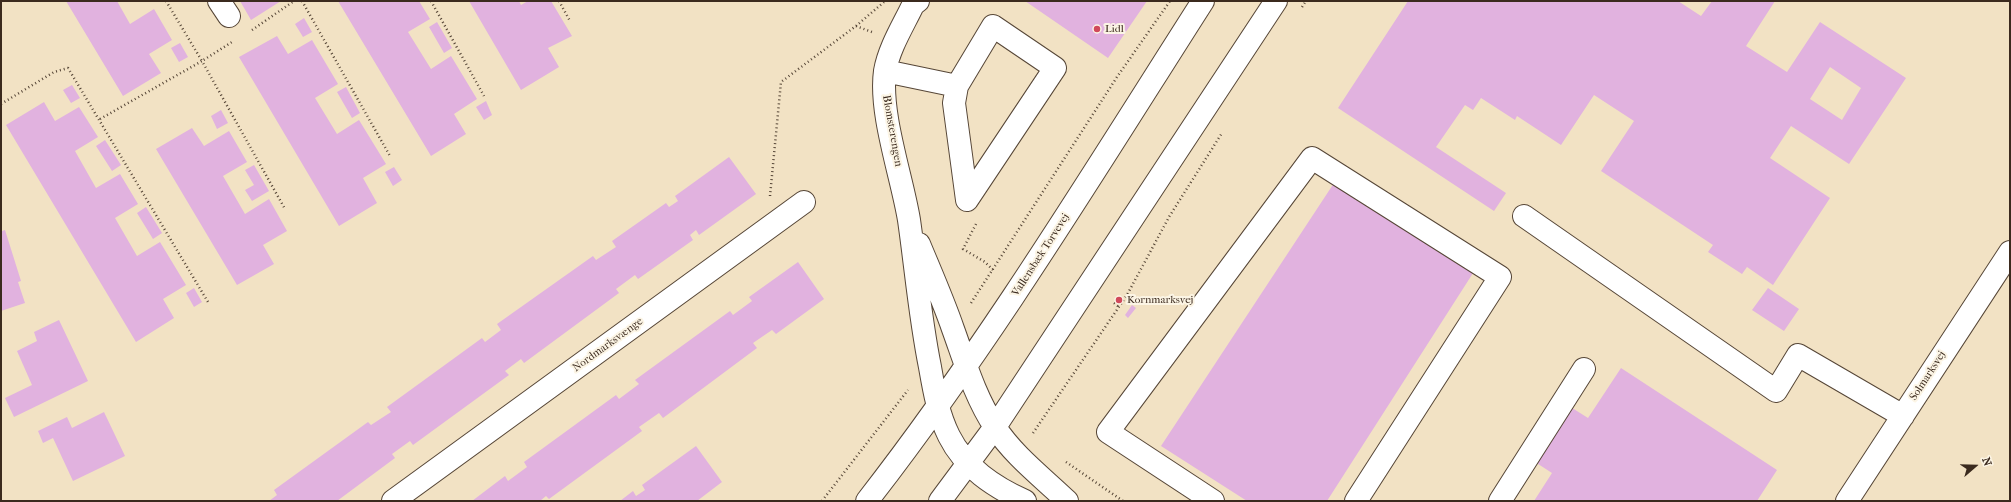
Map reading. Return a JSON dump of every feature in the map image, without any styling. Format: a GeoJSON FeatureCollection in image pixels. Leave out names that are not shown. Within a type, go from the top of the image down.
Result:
{"type":"FeatureCollection","features":[{"type":"Feature","properties":{"kind":"street","name":"Blomsterengen"},"geometry":{"type":"LineString","coordinates":[[918,1],[913,5],[895,41],[885,71],[884,92],[909,219],[921,322],[937,407],[949,437],[968,465]]}},
{"type":"Feature","properties":{"kind":"street","name":"Vallensbæk Torvevej"},"geometry":{"type":"LineString","coordinates":[[867,501],[966,367],[1027,277],[1203,1]]}},
{"type":"Feature","properties":{"kind":"street"},"geometry":{"type":"LineString","coordinates":[[940,501],[995,427],[1276,1]]}},
{"type":"Feature","properties":{"kind":"street"},"geometry":{"type":"LineString","coordinates":[[993,26],[1055,68],[967,200],[954,103],[957,86],[993,26]]}},
{"type":"Feature","properties":{"kind":"street"},"geometry":{"type":"LineString","coordinates":[[885,71],[957,86]]}},
{"type":"Feature","properties":{"kind":"street"},"geometry":{"type":"LineString","coordinates":[[1213,501],[1108,432],[1312,158],[1500,277],[1356,501]]}},
{"type":"Feature","properties":{"kind":"street","name":"Nordmarksvænge"},"geometry":{"type":"LineString","coordinates":[[393,501],[416,494],[804,202]]}},
{"type":"Feature","properties":{"kind":"street"},"geometry":{"type":"LineString","coordinates":[[1524,216],[1776,391],[1798,355],[1903,416]]}},
{"type":"Feature","properties":{"kind":"street","name":"Blomsterengen"},"geometry":{"type":"LineString","coordinates":[[909,219],[966,367],[995,427]]}},
{"type":"Feature","properties":{"kind":"street","name":"Solmarksvej"},"geometry":{"type":"LineString","coordinates":[[1847,501],[2010,252]]}},
{"type":"Feature","properties":{"kind":"street"},"geometry":{"type":"LineString","coordinates":[[1500,501],[1584,369]]}},
{"type":"Feature","properties":{"kind":"street"},"geometry":{"type":"LineString","coordinates":[[995,427],[1017,455],[1067,501]]}},
{"type":"Feature","properties":{"kind":"street"},"geometry":{"type":"LineString","coordinates":[[968,465],[994,485],[1025,501]]}},
{"type":"Feature","properties":{"kind":"path"},"geometry":{"type":"LineString","coordinates":[[166,1],[202,61],[285,209]]}},
{"type":"Feature","properties":{"kind":"path"},"geometry":{"type":"LineString","coordinates":[[302,1],[390,156]]}},
{"type":"Feature","properties":{"kind":"path"},"geometry":{"type":"LineString","coordinates":[[431,1],[484,96]]}},
{"type":"Feature","properties":{"kind":"path"},"geometry":{"type":"LineString","coordinates":[[559,1],[570,21]]}},
{"type":"Feature","properties":{"kind":"path"},"geometry":{"type":"LineString","coordinates":[[766,230],[781,82],[856,26],[886,1]]}},
{"type":"Feature","properties":{"kind":"path"},"geometry":{"type":"LineString","coordinates":[[953,330],[994,270],[1117,76],[1170,1]]}},
{"type":"Feature","properties":{"kind":"path"},"geometry":{"type":"LineString","coordinates":[[1302,8],[1306,1]]}},
{"type":"Feature","properties":{"kind":"path"},"geometry":{"type":"LineString","coordinates":[[100,119],[202,61]]}},
{"type":"Feature","properties":{"kind":"path"},"geometry":{"type":"LineString","coordinates":[[1,104],[54,72],[68,68],[100,119],[208,302]]}},
{"type":"Feature","properties":{"kind":"path"},"geometry":{"type":"LineString","coordinates":[[1030,438],[1119,307],[1169,217],[1225,129]]}},
{"type":"Feature","properties":{"kind":"path"},"geometry":{"type":"LineString","coordinates":[[967,200],[976,225],[963,249],[985,262],[994,270]]}},
{"type":"Feature","properties":{"kind":"path"},"geometry":{"type":"LineString","coordinates":[[1114,303],[1119,307]]}},
{"type":"Feature","properties":{"kind":"path"},"geometry":{"type":"LineString","coordinates":[[822,501],[929,363]]}},
{"type":"Feature","properties":{"kind":"path"},"geometry":{"type":"LineString","coordinates":[[1065,462],[1123,501]]}},
{"type":"Feature","properties":{"kind":"building"},"geometry":{"type":"Polygon","coordinates":[[[66,1],[117,1],[130,24],[154,9],[172,40],[149,54],[161,73],[123,96],[66,1]]]}},
{"type":"Feature","properties":{"kind":"building"},"geometry":{"type":"Polygon","coordinates":[[[240,1],[281,1],[251,20],[240,1]]]}},
{"type":"Feature","properties":{"kind":"building"},"geometry":{"type":"Polygon","coordinates":[[[338,1],[419,1],[430,19],[408,32],[431,69],[451,56],[477,99],[454,114],[466,134],[431,156],[338,1]]]}},
{"type":"Feature","properties":{"kind":"building"},"geometry":{"type":"Polygon","coordinates":[[[469,1],[519,1],[521,5],[528,1],[551,1],[572,36],[548,48],[559,67],[521,90],[469,1]]]}},
{"type":"Feature","properties":{"kind":"building","name":"Lidl"},"geometry":{"type":"Polygon","coordinates":[[[1025,1],[1147,1],[1108,58],[1025,1]]]}},
{"type":"Feature","properties":{"kind":"building"},"geometry":{"type":"Polygon","coordinates":[[[1408,1],[1678,1],[1701,16],[1712,1],[1775,1],[1746,46],[1787,72],[1820,22],[1906,78],[1849,164],[1791,126],[1770,158],[1830,198],[1773,285],[1747,267],[1742,274],[1708,252],[1713,245],[1601,171],[1634,121],[1594,95],[1561,145],[1517,116],[1515,120],[1481,98],[1473,110],[1465,105],[1436,147],[1506,193],[1494,211],[1338,108],[1408,1]],[[1830,67],[1810,99],[1842,120],[1861,88],[1830,67]]]}},
{"type":"Feature","properties":{"kind":"building"},"geometry":{"type":"Polygon","coordinates":[[[304,18],[312,32],[303,37],[295,24],[304,18]]]}},
{"type":"Feature","properties":{"kind":"building"},"geometry":{"type":"Polygon","coordinates":[[[437,22],[452,48],[444,53],[429,27],[437,22]]]}},
{"type":"Feature","properties":{"kind":"building"},"geometry":{"type":"Polygon","coordinates":[[[277,36],[288,54],[312,40],[338,84],[315,98],[337,134],[359,120],[386,164],[363,178],[377,203],[339,226],[239,57],[277,36]]]}},
{"type":"Feature","properties":{"kind":"building"},"geometry":{"type":"Polygon","coordinates":[[[180,43],[188,57],[179,62],[171,48],[180,43]]]}},
{"type":"Feature","properties":{"kind":"building"},"geometry":{"type":"Polygon","coordinates":[[[72,85],[80,98],[71,103],[63,90],[72,85]]]}},
{"type":"Feature","properties":{"kind":"building"},"geometry":{"type":"Polygon","coordinates":[[[346,87],[360,113],[352,118],[337,92],[346,87]]]}},
{"type":"Feature","properties":{"kind":"building"},"geometry":{"type":"Polygon","coordinates":[[[486,101],[492,115],[484,120],[476,107],[486,101]]]}},
{"type":"Feature","properties":{"kind":"building"},"geometry":{"type":"Polygon","coordinates":[[[44,102],[55,121],[79,107],[98,137],[75,151],[96,188],[120,174],[138,204],[115,218],[137,256],[160,242],[186,285],[163,299],[174,318],[136,342],[6,125],[44,102]]]}},
{"type":"Feature","properties":{"kind":"building"},"geometry":{"type":"Polygon","coordinates":[[[221,110],[228,123],[217,129],[211,116],[221,110]]]}},
{"type":"Feature","properties":{"kind":"building"},"geometry":{"type":"Polygon","coordinates":[[[192,128],[204,146],[229,131],[247,162],[223,176],[245,214],[269,199],[287,231],[263,245],[274,264],[237,285],[156,149],[192,128]]]}},
{"type":"Feature","properties":{"kind":"building"},"geometry":{"type":"Polygon","coordinates":[[[105,140],[121,165],[112,171],[96,146],[105,140]]]}},
{"type":"Feature","properties":{"kind":"building"},"geometry":{"type":"Polygon","coordinates":[[[729,157],[756,194],[699,235],[696,230],[690,235],[693,240],[638,279],[635,275],[616,289],[619,293],[524,363],[521,359],[505,371],[509,375],[413,445],[410,441],[392,454],[395,458],[337,501],[269,501],[277,495],[274,490],[368,422],[371,425],[391,412],[387,407],[482,338],[485,342],[501,330],[497,324],[593,256],[596,260],[616,247],[612,241],[666,203],[669,207],[678,201],[675,196],[729,157]]]}},
{"type":"Feature","properties":{"kind":"building"},"geometry":{"type":"Polygon","coordinates":[[[254,165],[269,191],[252,201],[245,190],[254,185],[245,170],[254,165]]]}},
{"type":"Feature","properties":{"kind":"building"},"geometry":{"type":"Polygon","coordinates":[[[394,167],[402,180],[393,186],[385,172],[394,167]]]}},
{"type":"Feature","properties":{"kind":"building"},"geometry":{"type":"Polygon","coordinates":[[[1336,180],[1475,270],[1327,501],[1247,501],[1161,446],[1336,180]]]}},
{"type":"Feature","properties":{"kind":"building"},"geometry":{"type":"Polygon","coordinates":[[[146,207],[162,233],[153,239],[137,213],[146,207]]]}},
{"type":"Feature","properties":{"kind":"building"},"geometry":{"type":"Polygon","coordinates":[[[1,228],[2,231],[5,230],[21,281],[18,282],[25,303],[1,311],[1,228]]]}},
{"type":"Feature","properties":{"kind":"building"},"geometry":{"type":"Polygon","coordinates":[[[798,262],[824,299],[776,334],[772,330],[753,343],[757,348],[663,418],[659,413],[639,427],[642,431],[549,499],[546,496],[540,501],[472,501],[505,476],[508,481],[527,467],[524,462],[616,395],[619,399],[639,384],[635,380],[730,311],[733,315],[752,301],[749,297],[798,262]]]}},
{"type":"Feature","properties":{"kind":"building"},"geometry":{"type":"Polygon","coordinates":[[[194,288],[202,302],[194,307],[186,293],[194,288]]]}},
{"type":"Feature","properties":{"kind":"building"},"geometry":{"type":"Polygon","coordinates":[[[1768,288],[1799,309],[1784,331],[1752,310],[1768,288]]]}},
{"type":"Feature","properties":{"kind":"building"},"geometry":{"type":"Polygon","coordinates":[[[1132,305],[1136,308],[1128,318],[1125,315],[1132,305]]]}},
{"type":"Feature","properties":{"kind":"building"},"geometry":{"type":"Polygon","coordinates":[[[59,320],[88,381],[14,417],[5,398],[32,385],[17,351],[37,341],[34,332],[59,320]]]}},
{"type":"Feature","properties":{"kind":"building"},"geometry":{"type":"Polygon","coordinates":[[[1621,368],[1777,470],[1757,501],[1534,501],[1552,473],[1535,462],[1569,406],[1588,418],[1621,368]]]}},
{"type":"Feature","properties":{"kind":"building"},"geometry":{"type":"Polygon","coordinates":[[[104,412],[125,456],[73,481],[53,438],[43,443],[38,431],[67,417],[72,428],[104,412]]]}},
{"type":"Feature","properties":{"kind":"building"},"geometry":{"type":"Polygon","coordinates":[[[696,446],[722,482],[697,501],[620,501],[633,491],[636,496],[645,490],[642,485],[696,446]]]}},
{"type":"Feature","properties":{"kind":"place","name":"Lidl"},"geometry":{"type":"Point","coordinates":[1097,29]}},
{"type":"Feature","properties":{"kind":"place","name":"Kornmarksvej"},"geometry":{"type":"Point","coordinates":[1119,300]}}]}
